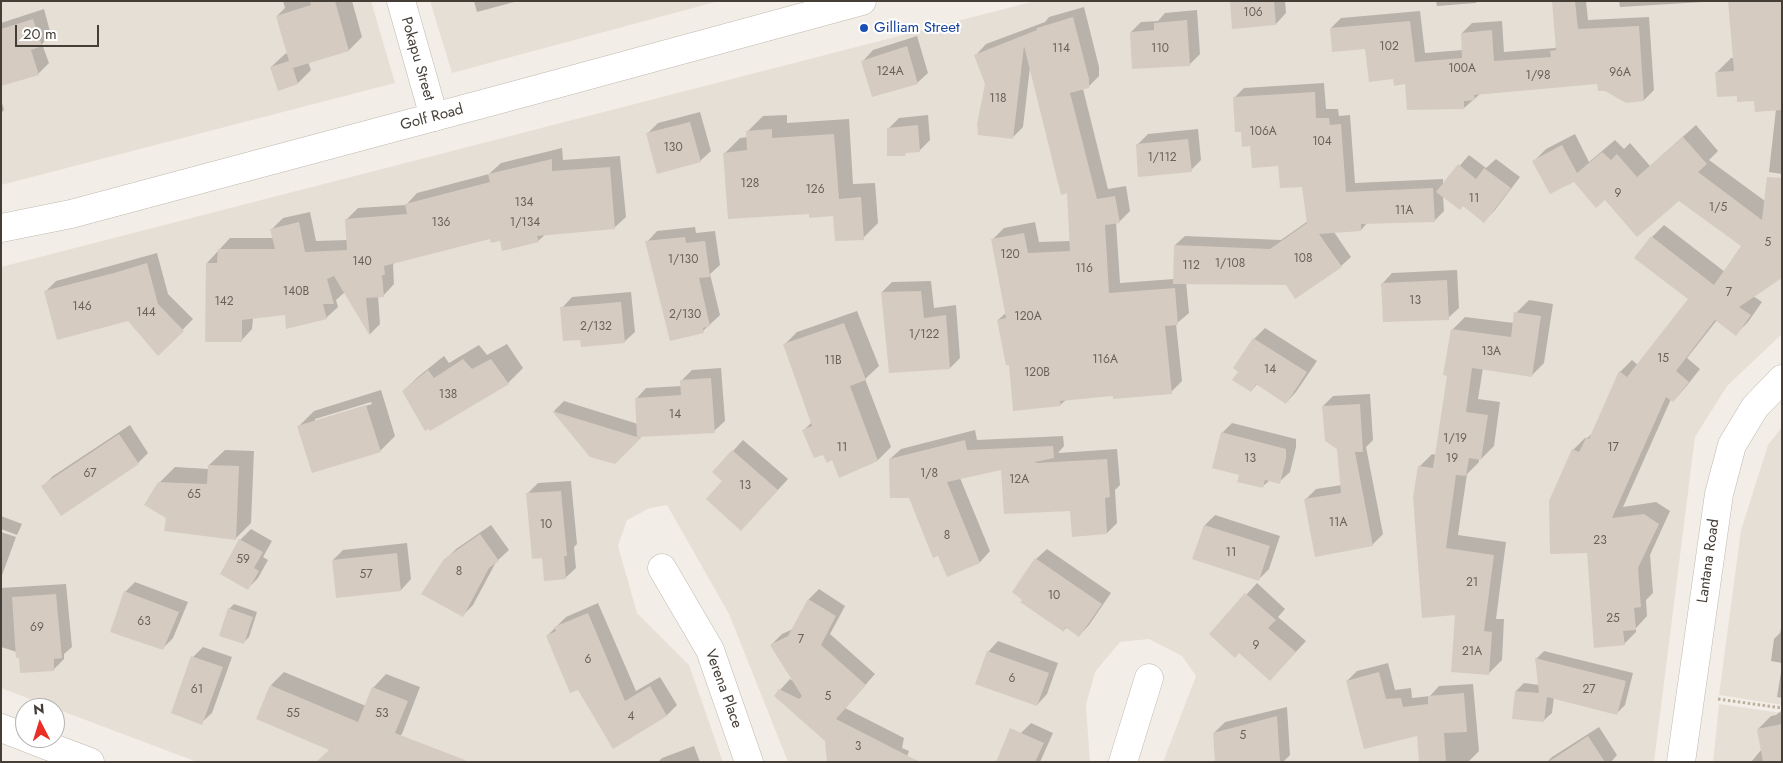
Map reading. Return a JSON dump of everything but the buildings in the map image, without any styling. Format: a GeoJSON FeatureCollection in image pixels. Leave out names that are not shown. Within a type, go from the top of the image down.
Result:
{"type":"FeatureCollection","features":[{"type":"Feature","properties":{"kind":"street","name":"Pokapu Street"},"geometry":{"type":"LineString","coordinates":[[401,1],[434,117]]}},
{"type":"Feature","properties":{"kind":"street","name":"Golf Road"},"geometry":{"type":"LineString","coordinates":[[1,228],[71,214],[862,1]]}},
{"type":"Feature","properties":{"kind":"street","name":"Lantana Road"},"geometry":{"type":"LineString","coordinates":[[1681,762],[1721,485],[1732,445],[1754,407],[1782,379]]}},
{"type":"Feature","properties":{"kind":"street","name":"Verena Place"},"geometry":{"type":"LineString","coordinates":[[662,568],[710,650],[749,762]]}},
{"type":"Feature","properties":{"kind":"street"},"geometry":{"type":"LineString","coordinates":[[1123,762],[1149,678]]}},
{"type":"Feature","properties":{"kind":"street"},"geometry":{"type":"LineString","coordinates":[[1,728],[15,734]]}},
{"type":"Feature","properties":{"kind":"street"},"geometry":{"type":"LineString","coordinates":[[53,748],[90,762]]}},
{"type":"Feature","properties":{"kind":"path"},"geometry":{"type":"LineString","coordinates":[[1711,698],[1782,708]]}},
{"type":"Feature","properties":{"kind":"shaded area"},"geometry":{"type":"Polygon","coordinates":[[[1,1],[371,1],[395,83],[1,185],[1,1]]]}},
{"type":"Feature","properties":{"kind":"shaded area"},"geometry":{"type":"Polygon","coordinates":[[[430,1],[719,1],[452,73],[430,1]]]}},
{"type":"Feature","properties":{"kind":"shaded area"},"geometry":{"type":"Polygon","coordinates":[[[1035,1],[1782,1],[1782,334],[1727,386],[1695,437],[1654,762],[1163,762],[1196,676],[1182,656],[1149,639],[1120,642],[1095,672],[1086,705],[1090,762],[788,762],[729,614],[667,505],[650,508],[627,520],[618,546],[637,613],[689,665],[723,762],[197,762],[65,712],[65,698],[27,698],[1,688],[1,267],[1035,1]]]}},
{"type":"Feature","properties":{"kind":"shaded area"},"geometry":{"type":"Polygon","coordinates":[[[1782,427],[1782,705],[1719,695],[1741,530],[1768,445],[1782,427]]]}},
{"type":"Feature","properties":{"kind":"shaded area"},"geometry":{"type":"Polygon","coordinates":[[[1719,704],[1782,713],[1782,762],[1713,762],[1719,704]]]}},
{"type":"Feature","properties":{"kind":"place","name":"Gilliam Street"},"geometry":{"type":"Point","coordinates":[864,28]}}]}
